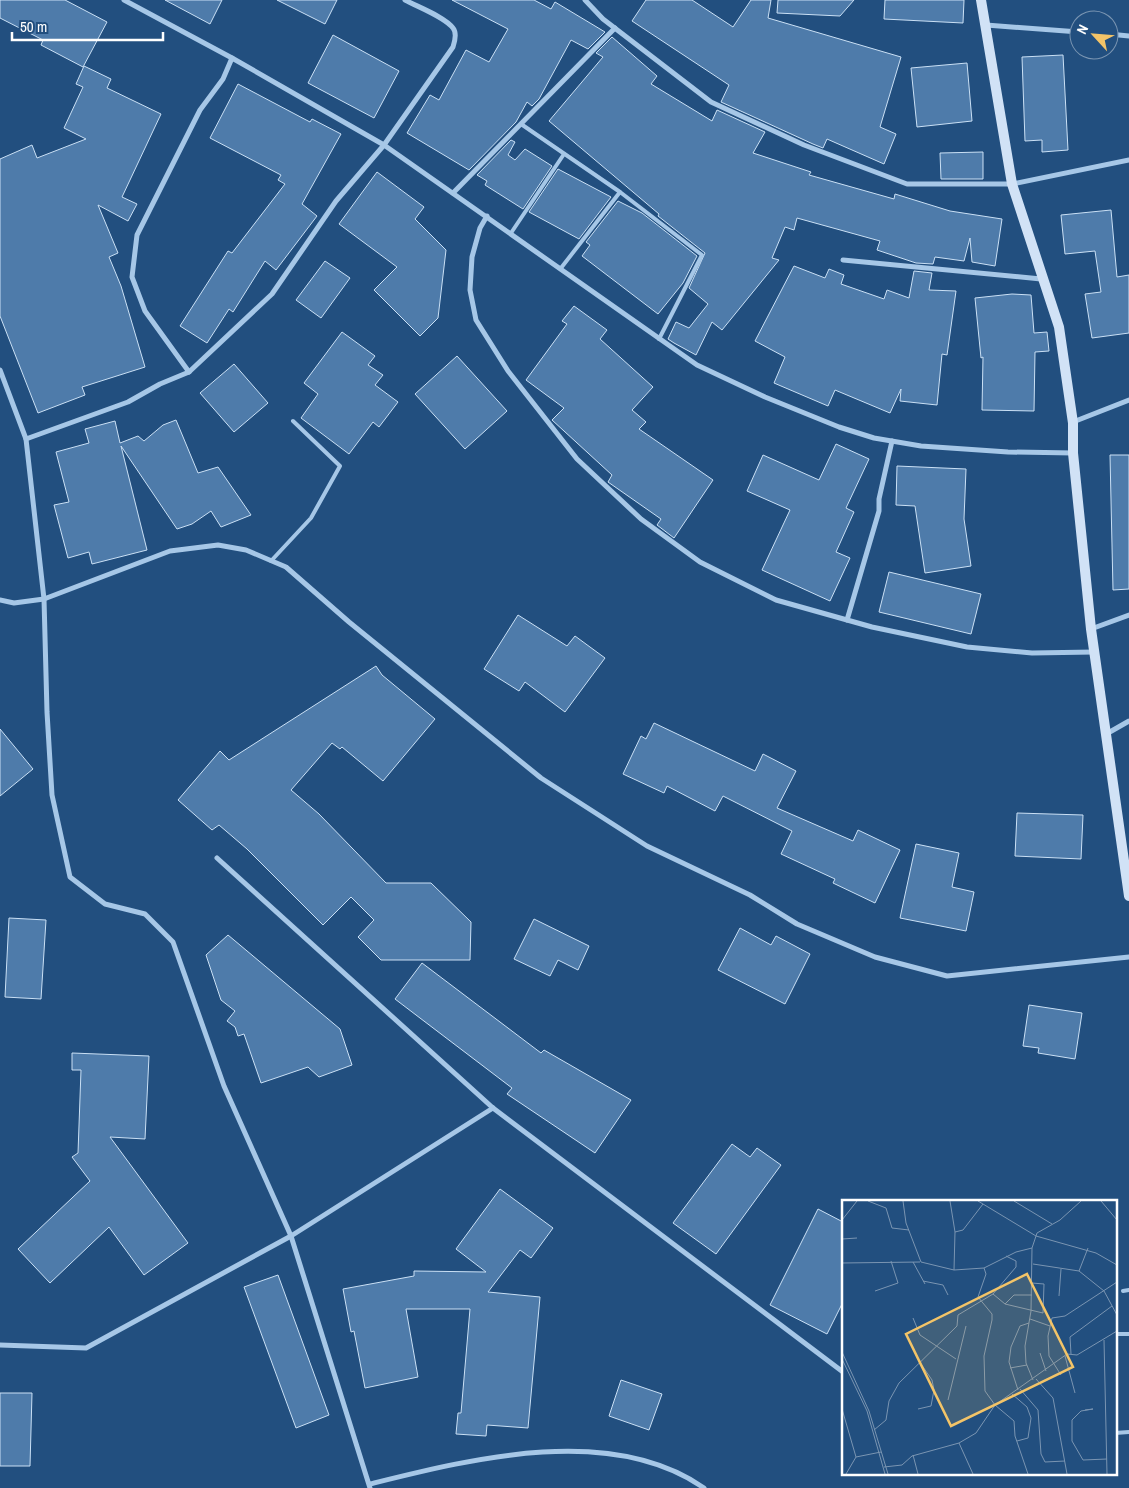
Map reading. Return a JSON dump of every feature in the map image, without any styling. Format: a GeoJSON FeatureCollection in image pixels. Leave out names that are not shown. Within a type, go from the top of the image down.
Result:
{"type":"FeatureCollection","features":[{"type":"Feature","properties":{"kind":"street"},"geometry":{"type":"LineString","coordinates":[[124,0],[232,58],[384,145],[454,192],[697,365],[765,397],[839,427],[874,438],[921,446],[1008,452],[1073,453]]}},
{"type":"Feature","properties":{"kind":"street"},"geometry":{"type":"LineString","coordinates":[[26,439],[128,402],[160,384],[189,372],[272,294],[336,201],[384,145],[453,47],[454,29],[446,22],[405,0]]}},
{"type":"Feature","properties":{"kind":"street"},"geometry":{"type":"LineString","coordinates":[[585,0],[615,28],[711,102],[804,145],[907,184],[1012,184],[1129,160]]}},
{"type":"Feature","properties":{"kind":"street"},"geometry":{"type":"LineString","coordinates":[[981,0],[1012,184],[1041,279],[1059,327],[1073,422],[1073,453],[1091,629],[1108,732],[1129,896]]}},
{"type":"Feature","properties":{"kind":"street"},"geometry":{"type":"LineString","coordinates":[[986,25],[1069,31]]}},
{"type":"Feature","properties":{"kind":"street"},"geometry":{"type":"LineString","coordinates":[[454,192],[615,28]]}},
{"type":"Feature","properties":{"kind":"street"},"geometry":{"type":"LineString","coordinates":[[189,372],[145,312],[132,278],[136,235],[200,110],[223,79],[232,58]]}},
{"type":"Feature","properties":{"kind":"street"},"geometry":{"type":"LineString","coordinates":[[487,216],[480,228],[472,257],[470,290],[476,320],[508,371],[577,459],[641,519],[700,562],[776,600],[847,620],[966,647],[1032,653],[1095,652]]}},
{"type":"Feature","properties":{"kind":"street"},"geometry":{"type":"LineString","coordinates":[[842,260],[1041,279]]}},
{"type":"Feature","properties":{"kind":"street"},"geometry":{"type":"LineString","coordinates":[[0,370],[26,439],[44,599],[47,712],[52,795],[70,877],[105,904],[145,914],[173,942],[224,1086],[291,1236],[370,1486],[454,1463],[530,1452],[591,1451],[652,1463],[691,1479],[704,1488]]}},
{"type":"Feature","properties":{"kind":"street"},"geometry":{"type":"LineString","coordinates":[[1073,422],[1129,400]]}},
{"type":"Feature","properties":{"kind":"street"},"geometry":{"type":"LineString","coordinates":[[847,620],[879,511],[879,499],[892,441]]}},
{"type":"Feature","properties":{"kind":"street"},"geometry":{"type":"LineString","coordinates":[[0,600],[14,604],[44,599],[170,551],[218,545],[246,550],[286,567],[349,622],[541,778],[647,846],[750,895],[797,924],[875,957],[947,976],[1129,957]]}},
{"type":"Feature","properties":{"kind":"street"},"geometry":{"type":"LineString","coordinates":[[1091,629],[1129,615]]}},
{"type":"Feature","properties":{"kind":"street"},"geometry":{"type":"LineString","coordinates":[[1108,732],[1129,721]]}},
{"type":"Feature","properties":{"kind":"street"},"geometry":{"type":"LineString","coordinates":[[217,858],[493,1108],[842,1371]]}},
{"type":"Feature","properties":{"kind":"street"},"geometry":{"type":"LineString","coordinates":[[0,1346],[86,1348],[291,1236],[493,1108]]}},
{"type":"Feature","properties":{"kind":"lane"},"geometry":{"type":"LineString","coordinates":[[521,124],[620,192],[702,255],[659,339]]}},
{"type":"Feature","properties":{"kind":"lane"},"geometry":{"type":"LineString","coordinates":[[511,233],[564,154]]}},
{"type":"Feature","properties":{"kind":"lane"},"geometry":{"type":"LineString","coordinates":[[561,268],[620,192]]}},
{"type":"Feature","properties":{"kind":"lane"},"geometry":{"type":"LineString","coordinates":[[272,561],[311,518],[340,466],[293,421]]}},
{"type":"Feature","properties":{"kind":"lane"},"geometry":{"type":"LineString","coordinates":[[1123,1291],[1129,1290]]}},
{"type":"Feature","properties":{"kind":"lane"},"geometry":{"type":"LineString","coordinates":[[1116,1334],[1129,1334]]}},
{"type":"Feature","properties":{"kind":"lane"},"geometry":{"type":"LineString","coordinates":[[1116,1433],[1129,1432]]}},
{"type":"Feature","properties":{"kind":"building"},"geometry":{"type":"Polygon","coordinates":[[[0,0],[65,0],[107,22],[83,67],[41,45],[43,40],[0,18],[0,0]]]}},
{"type":"Feature","properties":{"kind":"building"},"geometry":{"type":"Polygon","coordinates":[[[165,0],[222,0],[210,24],[165,0]]]}},
{"type":"Feature","properties":{"kind":"building"},"geometry":{"type":"Polygon","coordinates":[[[277,0],[337,0],[325,24],[277,0]]]}},
{"type":"Feature","properties":{"kind":"building"},"geometry":{"type":"Polygon","coordinates":[[[452,0],[534,0],[551,9],[555,2],[605,32],[588,49],[571,40],[539,99],[532,106],[527,102],[516,122],[469,170],[407,133],[430,95],[439,100],[466,50],[489,62],[508,29],[452,0]]]}},
{"type":"Feature","properties":{"kind":"building"},"geometry":{"type":"Polygon","coordinates":[[[646,0],[692,0],[733,27],[751,0],[771,0],[768,18],[901,57],[880,127],[896,134],[884,164],[827,139],[823,148],[721,102],[729,85],[632,21],[646,0]]]}},
{"type":"Feature","properties":{"kind":"building"},"geometry":{"type":"Polygon","coordinates":[[[778,0],[854,0],[840,16],[777,13],[778,0]]]}},
{"type":"Feature","properties":{"kind":"building"},"geometry":{"type":"Polygon","coordinates":[[[885,0],[964,0],[963,23],[884,19],[885,0]]]}},
{"type":"Feature","properties":{"kind":"building"},"geometry":{"type":"Polygon","coordinates":[[[333,35],[399,71],[374,118],[308,83],[333,35]]]}},
{"type":"Feature","properties":{"kind":"building"},"geometry":{"type":"Polygon","coordinates":[[[612,37],[657,76],[651,84],[712,121],[717,110],[765,132],[753,153],[811,172],[809,175],[894,199],[895,194],[950,211],[1002,219],[995,266],[972,262],[970,238],[964,261],[935,257],[933,264],[916,263],[877,250],[880,241],[797,218],[794,230],[785,227],[772,258],[779,260],[722,330],[712,322],[696,355],[674,343],[668,339],[676,322],[689,328],[708,304],[689,288],[705,253],[658,216],[659,214],[549,121],[603,57],[596,53],[612,37]]]}},
{"type":"Feature","properties":{"kind":"building"},"geometry":{"type":"Polygon","coordinates":[[[1063,55],[1068,150],[1042,152],[1042,140],[1025,141],[1022,57],[1063,55]]]}},
{"type":"Feature","properties":{"kind":"building"},"geometry":{"type":"Polygon","coordinates":[[[967,63],[972,121],[917,127],[911,68],[967,63]]]}},
{"type":"Feature","properties":{"kind":"building"},"geometry":{"type":"Polygon","coordinates":[[[84,66],[111,79],[107,88],[161,114],[122,197],[137,204],[128,221],[98,205],[118,253],[109,257],[121,286],[145,367],[82,387],[85,395],[38,413],[0,316],[0,159],[32,145],[37,158],[86,139],[64,128],[83,87],[76,84],[84,66]]]}},
{"type":"Feature","properties":{"kind":"building"},"geometry":{"type":"Polygon","coordinates":[[[238,84],[310,122],[312,119],[341,134],[302,204],[317,216],[276,270],[265,261],[233,312],[229,309],[207,343],[180,326],[228,251],[232,253],[285,184],[278,180],[281,175],[210,138],[238,84]]]}},
{"type":"Feature","properties":{"kind":"building"},"geometry":{"type":"Polygon","coordinates":[[[511,140],[515,142],[508,155],[515,160],[525,149],[552,166],[523,209],[485,185],[487,181],[477,175],[511,140]]]}},
{"type":"Feature","properties":{"kind":"building"},"geometry":{"type":"Polygon","coordinates":[[[983,152],[983,179],[941,179],[940,153],[983,152]]]}},
{"type":"Feature","properties":{"kind":"building"},"geometry":{"type":"Polygon","coordinates":[[[558,169],[611,197],[579,239],[529,212],[558,169]]]}},
{"type":"Feature","properties":{"kind":"building"},"geometry":{"type":"Polygon","coordinates":[[[377,172],[424,207],[415,219],[446,250],[438,318],[420,336],[374,290],[397,267],[339,224],[377,172]]]}},
{"type":"Feature","properties":{"kind":"building"},"geometry":{"type":"Polygon","coordinates":[[[618,201],[642,213],[697,256],[683,283],[658,314],[582,256],[590,245],[586,242],[618,201]]]}},
{"type":"Feature","properties":{"kind":"building"},"geometry":{"type":"Polygon","coordinates":[[[1111,210],[1117,277],[1129,275],[1129,333],[1092,338],[1085,294],[1101,292],[1095,251],[1065,254],[1061,215],[1111,210]]]}},
{"type":"Feature","properties":{"kind":"building"},"geometry":{"type":"Polygon","coordinates":[[[325,261],[350,278],[321,318],[296,300],[325,261]]]}},
{"type":"Feature","properties":{"kind":"building"},"geometry":{"type":"Polygon","coordinates":[[[794,266],[825,278],[829,269],[844,275],[841,284],[884,299],[887,290],[909,298],[914,271],[932,273],[929,290],[956,291],[947,355],[942,354],[937,405],[900,401],[901,389],[890,413],[835,390],[828,406],[774,383],[785,357],[755,341],[794,266]]]}},
{"type":"Feature","properties":{"kind":"building"},"geometry":{"type":"Polygon","coordinates":[[[1012,294],[1031,295],[1034,333],[1047,332],[1049,351],[1035,352],[1034,411],[982,410],[983,357],[981,358],[975,298],[1012,294]]]}},
{"type":"Feature","properties":{"kind":"building"},"geometry":{"type":"Polygon","coordinates":[[[574,306],[607,330],[600,339],[653,387],[632,410],[646,422],[639,429],[713,480],[674,538],[657,525],[661,519],[608,482],[612,475],[552,420],[564,408],[526,380],[567,324],[562,321],[574,306]]]}},
{"type":"Feature","properties":{"kind":"building"},"geometry":{"type":"Polygon","coordinates":[[[342,332],[375,356],[368,365],[383,375],[375,385],[398,402],[379,427],[373,422],[349,454],[301,418],[318,394],[304,383],[342,332]]]}},
{"type":"Feature","properties":{"kind":"building"},"geometry":{"type":"Polygon","coordinates":[[[457,356],[507,411],[465,449],[415,394],[457,356]]]}},
{"type":"Feature","properties":{"kind":"building"},"geometry":{"type":"Polygon","coordinates":[[[234,364],[268,403],[234,432],[200,393],[234,364]]]}},
{"type":"Feature","properties":{"kind":"building"},"geometry":{"type":"Polygon","coordinates":[[[176,420],[198,473],[218,467],[251,515],[221,527],[211,511],[192,524],[177,529],[121,446],[147,550],[92,564],[89,552],[68,558],[54,505],[69,502],[56,452],[89,443],[85,429],[115,421],[120,443],[138,436],[144,441],[163,425],[176,420]]]}},
{"type":"Feature","properties":{"kind":"building"},"geometry":{"type":"Polygon","coordinates":[[[836,444],[869,459],[846,508],[854,512],[836,552],[850,558],[830,601],[762,570],[790,510],[747,491],[763,455],[819,480],[836,444]]]}},
{"type":"Feature","properties":{"kind":"building"},"geometry":{"type":"Polygon","coordinates":[[[1110,455],[1129,455],[1129,589],[1113,590],[1110,455]]]}},
{"type":"Feature","properties":{"kind":"building"},"geometry":{"type":"Polygon","coordinates":[[[897,466],[966,469],[964,519],[971,566],[925,573],[915,506],[896,505],[897,466]]]}},
{"type":"Feature","properties":{"kind":"building"},"geometry":{"type":"Polygon","coordinates":[[[889,572],[981,594],[971,634],[879,612],[889,572]]]}},
{"type":"Feature","properties":{"kind":"building"},"geometry":{"type":"Polygon","coordinates":[[[518,615],[567,646],[575,636],[605,658],[565,712],[525,682],[519,691],[484,669],[518,615]]]}},
{"type":"Feature","properties":{"kind":"building"},"geometry":{"type":"Polygon","coordinates":[[[376,666],[382,675],[435,719],[383,781],[342,747],[340,749],[332,743],[291,790],[319,814],[386,883],[431,883],[471,922],[470,960],[381,960],[358,937],[374,920],[351,897],[323,925],[247,849],[219,825],[212,830],[178,800],[220,751],[229,760],[376,666]]]}},
{"type":"Feature","properties":{"kind":"building"},"geometry":{"type":"Polygon","coordinates":[[[654,723],[755,771],[763,754],[796,771],[777,808],[853,841],[858,830],[900,850],[875,903],[833,883],[835,879],[781,854],[792,831],[723,796],[715,811],[667,786],[664,793],[623,774],[641,736],[646,739],[654,723]]]}},
{"type":"Feature","properties":{"kind":"building"},"geometry":{"type":"Polygon","coordinates":[[[0,729],[33,769],[0,796],[0,729]]]}},
{"type":"Feature","properties":{"kind":"building"},"geometry":{"type":"Polygon","coordinates":[[[1017,813],[1083,815],[1081,859],[1015,856],[1017,813]]]}},
{"type":"Feature","properties":{"kind":"building"},"geometry":{"type":"Polygon","coordinates":[[[916,844],[959,853],[952,887],[974,892],[966,931],[900,918],[916,844]]]}},
{"type":"Feature","properties":{"kind":"building"},"geometry":{"type":"Polygon","coordinates":[[[9,918],[46,920],[41,999],[5,997],[9,918]]]}},
{"type":"Feature","properties":{"kind":"building"},"geometry":{"type":"Polygon","coordinates":[[[534,919],[589,946],[578,970],[558,960],[550,976],[514,959],[534,919]]]}},
{"type":"Feature","properties":{"kind":"building"},"geometry":{"type":"Polygon","coordinates":[[[740,928],[771,945],[776,936],[810,954],[785,1004],[718,970],[740,928]]]}},
{"type":"Feature","properties":{"kind":"building"},"geometry":{"type":"Polygon","coordinates":[[[228,935],[340,1029],[352,1065],[319,1077],[308,1067],[261,1083],[244,1034],[238,1036],[235,1027],[227,1021],[235,1011],[221,1000],[206,955],[228,935]]]}},
{"type":"Feature","properties":{"kind":"building"},"geometry":{"type":"Polygon","coordinates":[[[422,963],[541,1053],[544,1050],[631,1100],[595,1153],[507,1094],[512,1088],[395,999],[422,963]]]}},
{"type":"Feature","properties":{"kind":"building"},"geometry":{"type":"Polygon","coordinates":[[[1029,1005],[1082,1013],[1075,1059],[1038,1053],[1039,1048],[1023,1046],[1029,1005]]]}},
{"type":"Feature","properties":{"kind":"building"},"geometry":{"type":"Polygon","coordinates":[[[72,1053],[149,1056],[145,1139],[110,1137],[188,1243],[144,1275],[109,1227],[50,1283],[18,1249],[90,1181],[72,1157],[78,1153],[81,1070],[72,1070],[72,1053]]]}},
{"type":"Feature","properties":{"kind":"building"},"geometry":{"type":"Polygon","coordinates":[[[732,1144],[750,1157],[757,1148],[781,1165],[716,1254],[673,1223],[732,1144]]]}},
{"type":"Feature","properties":{"kind":"building"},"geometry":{"type":"Polygon","coordinates":[[[500,1189],[553,1228],[531,1258],[520,1250],[488,1292],[540,1297],[528,1428],[487,1425],[486,1436],[456,1434],[458,1413],[461,1413],[470,1309],[406,1309],[418,1377],[365,1388],[354,1331],[351,1332],[343,1289],[414,1276],[414,1271],[486,1272],[456,1249],[500,1189]]]}},
{"type":"Feature","properties":{"kind":"building"},"geometry":{"type":"Polygon","coordinates":[[[818,1209],[842,1221],[842,1304],[827,1334],[770,1305],[818,1209]]]}},
{"type":"Feature","properties":{"kind":"building"},"geometry":{"type":"Polygon","coordinates":[[[278,1275],[329,1415],[296,1428],[244,1287],[278,1275]]]}},
{"type":"Feature","properties":{"kind":"building"},"geometry":{"type":"Polygon","coordinates":[[[621,1380],[662,1394],[649,1430],[609,1416],[621,1380]]]}},
{"type":"Feature","properties":{"kind":"building"},"geometry":{"type":"Polygon","coordinates":[[[0,1393],[32,1393],[30,1466],[0,1466],[0,1393]]]}}]}
